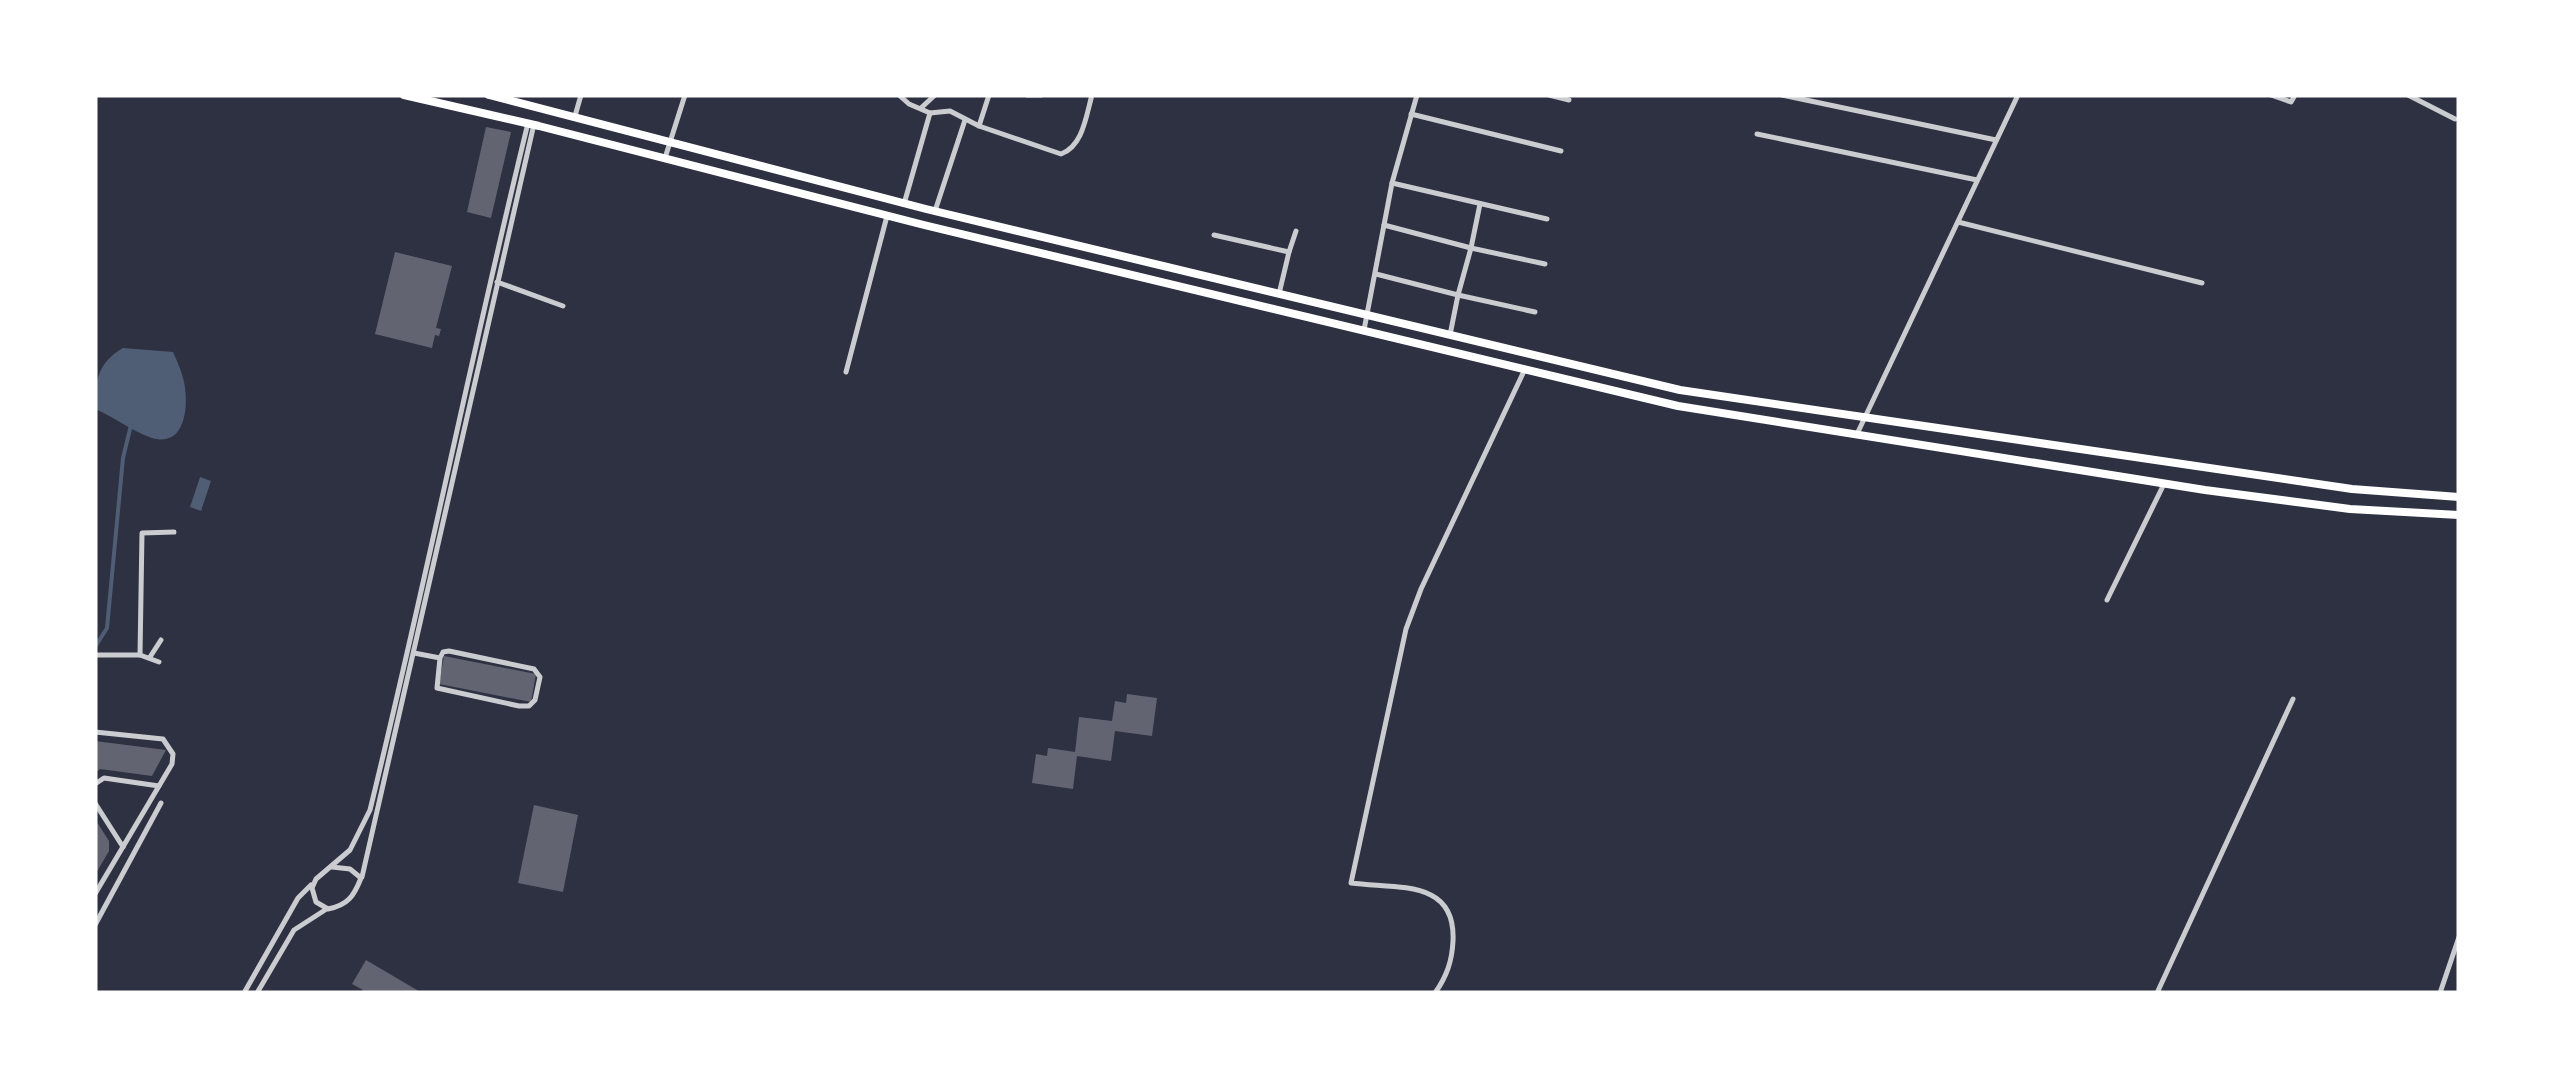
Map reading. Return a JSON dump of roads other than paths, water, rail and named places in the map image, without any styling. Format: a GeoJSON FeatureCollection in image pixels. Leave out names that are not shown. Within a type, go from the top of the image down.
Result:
{"type":"FeatureCollection","features":[{"type":"Feature","properties":{"kind":"main road"},"geometry":{"type":"LineString","coordinates":[[404,95],[887,216],[1678,406],[2164,484],[2350,509],[2459,515]]}},
{"type":"Feature","properties":{"kind":"main road"},"geometry":{"type":"LineString","coordinates":[[488,95],[935,212],[1680,390],[2352,489],[2459,498]]}},
{"type":"Feature","properties":{"kind":"street"},"geometry":{"type":"LineString","coordinates":[[575,117],[581,95]]}},
{"type":"Feature","properties":{"kind":"street"},"geometry":{"type":"LineString","coordinates":[[665,158],[685,95]]}},
{"type":"Feature","properties":{"kind":"street"},"geometry":{"type":"LineString","coordinates":[[899,95],[930,113],[950,111],[979,126],[1061,154],[1071,150],[1079,138],[1092,95]]}},
{"type":"Feature","properties":{"kind":"street"},"geometry":{"type":"LineString","coordinates":[[921,108],[935,95]]}},
{"type":"Feature","properties":{"kind":"street"},"geometry":{"type":"LineString","coordinates":[[979,126],[989,95]]}},
{"type":"Feature","properties":{"kind":"street"},"geometry":{"type":"LineString","coordinates":[[1027,95],[1040,95]]}},
{"type":"Feature","properties":{"kind":"street"},"geometry":{"type":"LineString","coordinates":[[1364,330],[1392,183],[1417,95]]}},
{"type":"Feature","properties":{"kind":"street"},"geometry":{"type":"LineString","coordinates":[[1548,95],[1569,100]]}},
{"type":"Feature","properties":{"kind":"street"},"geometry":{"type":"LineString","coordinates":[[1782,95],[1996,140]]}},
{"type":"Feature","properties":{"kind":"street"},"geometry":{"type":"LineString","coordinates":[[1856,436],[2018,95]]}},
{"type":"Feature","properties":{"kind":"street"},"geometry":{"type":"LineString","coordinates":[[2271,95],[2291,102],[2295,95]]}},
{"type":"Feature","properties":{"kind":"street"},"geometry":{"type":"LineString","coordinates":[[2408,95],[2455,119]]}},
{"type":"Feature","properties":{"kind":"street"},"geometry":{"type":"LineString","coordinates":[[257,993],[294,930],[354,896],[361,878],[535,108]]}},
{"type":"Feature","properties":{"kind":"street"},"geometry":{"type":"LineString","coordinates":[[904,204],[930,113]]}},
{"type":"Feature","properties":{"kind":"street"},"geometry":{"type":"LineString","coordinates":[[1412,114],[1560,151]]}},
{"type":"Feature","properties":{"kind":"street"},"geometry":{"type":"LineString","coordinates":[[935,212],[966,120]]}},
{"type":"Feature","properties":{"kind":"street"},"geometry":{"type":"LineString","coordinates":[[244,993],[298,898],[350,850],[370,810],[450,452],[496,282],[531,124]]}},
{"type":"Feature","properties":{"kind":"street"},"geometry":{"type":"LineString","coordinates":[[1757,134],[1978,180]]}},
{"type":"Feature","properties":{"kind":"street"},"geometry":{"type":"LineString","coordinates":[[1392,183],[1547,219]]}},
{"type":"Feature","properties":{"kind":"street"},"geometry":{"type":"LineString","coordinates":[[1450,335],[1480,204]]}},
{"type":"Feature","properties":{"kind":"street"},"geometry":{"type":"LineString","coordinates":[[846,372],[887,216]]}},
{"type":"Feature","properties":{"kind":"street"},"geometry":{"type":"LineString","coordinates":[[1957,222],[2202,283]]}},
{"type":"Feature","properties":{"kind":"street"},"geometry":{"type":"LineString","coordinates":[[1384,225],[1545,264]]}},
{"type":"Feature","properties":{"kind":"street"},"geometry":{"type":"LineString","coordinates":[[1279,294],[1296,230]]}},
{"type":"Feature","properties":{"kind":"street"},"geometry":{"type":"LineString","coordinates":[[1214,235],[1289,252]]}},
{"type":"Feature","properties":{"kind":"street"},"geometry":{"type":"LineString","coordinates":[[1375,274],[1535,312]]}},
{"type":"Feature","properties":{"kind":"street"},"geometry":{"type":"LineString","coordinates":[[496,282],[564,306]]}},
{"type":"Feature","properties":{"kind":"street"},"geometry":{"type":"LineString","coordinates":[[1435,993],[1451,959],[1452,916],[1448,905],[1422,892],[1351,883],[1406,629],[1421,588],[1525,369]]}},
{"type":"Feature","properties":{"kind":"street"},"geometry":{"type":"LineString","coordinates":[[450,452],[458,454]]}},
{"type":"Feature","properties":{"kind":"street"},"geometry":{"type":"LineString","coordinates":[[2108,600],[2164,484]]}},
{"type":"Feature","properties":{"kind":"street"},"geometry":{"type":"LineString","coordinates":[[140,655],[142,533],[174,532]]}},
{"type":"Feature","properties":{"kind":"street"},"geometry":{"type":"LineString","coordinates":[[150,657],[161,640]]}},
{"type":"Feature","properties":{"kind":"street"},"geometry":{"type":"LineString","coordinates":[[449,651],[534,669],[540,677],[535,700],[525,706],[437,688],[440,658],[449,651]]}},
{"type":"Feature","properties":{"kind":"street"},"geometry":{"type":"LineString","coordinates":[[414,653],[440,658]]}},
{"type":"Feature","properties":{"kind":"street"},"geometry":{"type":"LineString","coordinates":[[95,655],[140,655],[159,662]]}},
{"type":"Feature","properties":{"kind":"street"},"geometry":{"type":"LineString","coordinates":[[2157,993],[2293,699]]}},
{"type":"Feature","properties":{"kind":"street"},"geometry":{"type":"LineString","coordinates":[[95,732],[167,742],[173,759],[95,894]]}},
{"type":"Feature","properties":{"kind":"street"},"geometry":{"type":"LineString","coordinates":[[95,784],[104,778],[159,786]]}},
{"type":"Feature","properties":{"kind":"street"},"geometry":{"type":"LineString","coordinates":[[95,803],[123,847]]}},
{"type":"Feature","properties":{"kind":"street"},"geometry":{"type":"LineString","coordinates":[[95,925],[161,804]]}},
{"type":"Feature","properties":{"kind":"street"},"geometry":{"type":"LineString","coordinates":[[332,867],[350,868],[361,878]]}},
{"type":"Feature","properties":{"kind":"street"},"geometry":{"type":"LineString","coordinates":[[316,880],[313,898],[319,906],[328,908]]}},
{"type":"Feature","properties":{"kind":"street"},"geometry":{"type":"LineString","coordinates":[[2440,993],[2459,937]]}},
{"type":"Feature","properties":{"kind":"water"},"geometry":{"type":"Polygon","coordinates":[[[123,348],[173,352],[183,378],[186,402],[183,422],[172,437],[152,438],[95,409],[99,374],[123,348]]]}},
{"type":"Feature","properties":{"kind":"water"},"geometry":{"type":"Polygon","coordinates":[[[200,477],[211,481],[201,511],[190,507],[200,477]]]}},
{"type":"Feature","properties":{"kind":"waterway"},"geometry":{"type":"LineString","coordinates":[[95,647],[107,628],[123,458],[131,425]]}}]}
